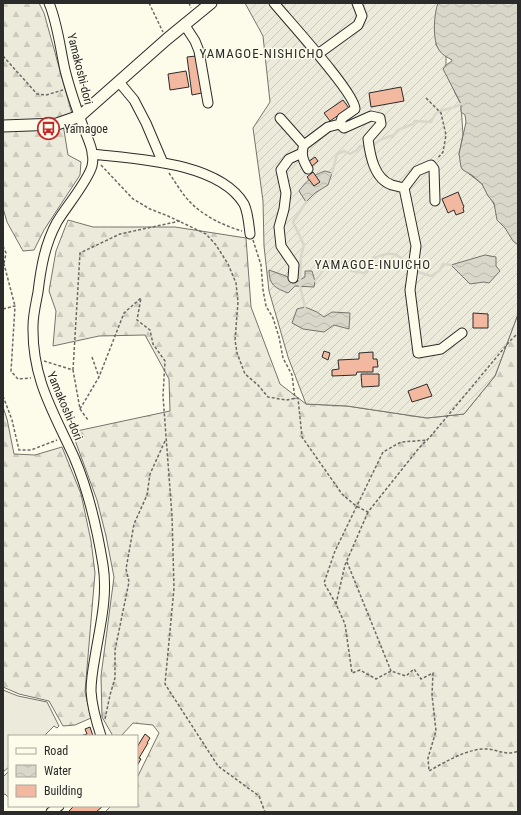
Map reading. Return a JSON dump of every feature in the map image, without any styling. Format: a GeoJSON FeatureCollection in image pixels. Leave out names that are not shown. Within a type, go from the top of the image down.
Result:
{"type":"FeatureCollection","features":[{"type":"Feature","properties":{"kind":"main road"},"geometry":{"type":"LineString","coordinates":[[3,126],[57,124],[80,116],[184,24],[211,3]]}},
{"type":"Feature","properties":{"kind":"street","name":"Yamakoshi-dori"},"geometry":{"type":"LineString","coordinates":[[49,3],[58,31],[70,88],[92,157],[89,174],[50,235],[44,253],[33,324],[35,358],[39,377],[48,402],[76,464],[92,508],[103,567],[105,583],[104,604],[91,690],[94,716],[101,735]]}},
{"type":"Feature","properties":{"kind":"street"},"geometry":{"type":"LineString","coordinates":[[274,3],[318,54],[355,104],[355,108],[342,118],[340,124]]}},
{"type":"Feature","properties":{"kind":"street"},"geometry":{"type":"LineString","coordinates":[[318,54],[358,25],[362,16],[357,3]]}},
{"type":"Feature","properties":{"kind":"street"},"geometry":{"type":"LineString","coordinates":[[184,24],[195,41],[199,51],[208,103]]}},
{"type":"Feature","properties":{"kind":"street"},"geometry":{"type":"LineString","coordinates":[[118,82],[134,100],[146,123],[163,163]]}},
{"type":"Feature","properties":{"kind":"street"},"geometry":{"type":"LineString","coordinates":[[340,124],[344,128],[371,116],[380,118],[381,124],[368,139],[372,162],[381,178],[391,185],[404,188]]}},
{"type":"Feature","properties":{"kind":"street"},"geometry":{"type":"LineString","coordinates":[[280,118],[303,149],[303,160],[308,169]]}},
{"type":"Feature","properties":{"kind":"street"},"geometry":{"type":"LineString","coordinates":[[292,278],[294,265],[281,246],[279,227],[284,209],[286,193],[281,170],[289,159],[328,127],[340,124]]}},
{"type":"Feature","properties":{"kind":"street"},"geometry":{"type":"LineString","coordinates":[[92,157],[163,163],[194,170],[214,177],[233,191],[244,204],[249,221],[250,234]]}},
{"type":"Feature","properties":{"kind":"street"},"geometry":{"type":"LineString","coordinates":[[435,201],[434,169],[431,165],[417,171],[404,188],[416,246],[410,290],[418,353],[441,349],[462,333]]}},
{"type":"Feature","properties":{"kind":"path"},"geometry":{"type":"LineString","coordinates":[[149,3],[167,39]]}},
{"type":"Feature","properties":{"kind":"path"},"geometry":{"type":"LineString","coordinates":[[3,56],[37,94],[46,95],[70,88]]}},
{"type":"Feature","properties":{"kind":"path"},"geometry":{"type":"LineString","coordinates":[[426,98],[441,113],[446,135],[443,152],[431,165]]}},
{"type":"Feature","properties":{"kind":"path"},"geometry":{"type":"LineString","coordinates":[[92,157],[133,199],[150,209],[180,221],[206,234],[216,245],[228,264],[236,283],[238,302],[235,340],[237,353],[245,374],[258,385],[268,397],[286,400],[298,398],[302,437],[342,494],[356,506],[368,512]]}},
{"type":"Feature","properties":{"kind":"path"},"geometry":{"type":"LineString","coordinates":[[163,163],[167,171],[191,203],[213,219],[232,228],[250,234],[261,265],[266,306],[273,318],[283,358],[292,375],[295,399]]}},
{"type":"Feature","properties":{"kind":"path"},"geometry":{"type":"LineString","coordinates":[[88,420],[80,409],[74,370],[80,253],[120,234],[180,221]]}},
{"type":"Feature","properties":{"kind":"path"},"geometry":{"type":"LineString","coordinates":[[3,246],[6,253],[3,269]]}},
{"type":"Feature","properties":{"kind":"path"},"geometry":{"type":"LineString","coordinates":[[4,264],[14,306],[11,371],[18,379],[39,377]]}},
{"type":"Feature","properties":{"kind":"path"},"geometry":{"type":"LineString","coordinates":[[80,409],[99,377],[124,313],[141,298],[137,320],[150,330],[153,344],[165,361],[163,396],[172,516],[174,588],[165,684],[218,766],[259,796],[266,812]]}},
{"type":"Feature","properties":{"kind":"path"},"geometry":{"type":"LineString","coordinates":[[3,309],[14,306]]}},
{"type":"Feature","properties":{"kind":"path"},"geometry":{"type":"LineString","coordinates":[[336,604],[346,561],[368,512],[419,448],[428,440],[518,333]]}},
{"type":"Feature","properties":{"kind":"path"},"geometry":{"type":"LineString","coordinates":[[92,357],[99,377]]}},
{"type":"Feature","properties":{"kind":"path"},"geometry":{"type":"LineString","coordinates":[[35,358],[74,370]]}},
{"type":"Feature","properties":{"kind":"path"},"geometry":{"type":"LineString","coordinates":[[3,396],[12,420],[19,450],[31,450],[64,437]]}},
{"type":"Feature","properties":{"kind":"path"},"geometry":{"type":"LineString","coordinates":[[104,722],[115,678],[115,650],[129,582],[126,568],[134,524],[147,495],[150,474],[166,439]]}},
{"type":"Feature","properties":{"kind":"path"},"geometry":{"type":"LineString","coordinates":[[428,440],[401,442],[383,452],[335,552],[324,583],[345,624],[352,673],[360,670],[376,679],[391,671],[406,676],[414,669],[421,679],[432,673],[432,695],[436,731],[428,758],[429,771],[461,754],[487,749],[511,754],[518,751]]}},
{"type":"Feature","properties":{"kind":"path"},"geometry":{"type":"LineString","coordinates":[[346,561],[391,671]]}},
{"type":"Feature","properties":{"kind":"green space"},"geometry":{"type":"Polygon","coordinates":[[[3,3],[39,3],[44,13],[72,114],[62,118],[68,155],[81,162],[80,175],[44,230],[34,250],[23,251],[7,222],[3,208],[3,3]]]}},
{"type":"Feature","properties":{"kind":"green space"},"geometry":{"type":"Polygon","coordinates":[[[245,3],[439,3],[436,45],[446,57],[446,65],[455,93],[461,104],[463,135],[459,154],[468,173],[482,184],[518,245],[518,314],[495,376],[464,414],[427,418],[347,406],[306,404],[288,357],[269,291],[264,246],[263,201],[253,128],[270,102],[263,36],[245,3]]]}},
{"type":"Feature","properties":{"kind":"green space"},"geometry":{"type":"Polygon","coordinates":[[[68,220],[93,227],[175,227],[246,238],[251,307],[280,384],[306,404],[347,406],[427,418],[464,414],[495,376],[518,314],[518,812],[105,812],[110,807],[138,807],[138,776],[159,733],[153,725],[133,723],[122,735],[112,735],[102,717],[101,676],[114,577],[97,500],[72,432],[170,411],[169,379],[145,335],[99,336],[53,346],[56,311],[49,291],[56,251],[68,220]]]}},
{"type":"Feature","properties":{"kind":"green space"},"geometry":{"type":"Polygon","coordinates":[[[3,407],[14,454],[35,455],[62,447],[81,494],[91,541],[95,573],[85,692],[91,718],[75,725],[63,726],[49,701],[19,694],[3,687],[3,407]]]}},
{"type":"Feature","properties":{"kind":"green space"},"geometry":{"type":"Polygon","coordinates":[[[3,690],[18,696],[47,702],[59,726],[57,728],[54,726],[45,735],[8,735],[8,768],[3,772],[3,690]]]}},
{"type":"Feature","properties":{"kind":"shaded area"},"geometry":{"type":"Polygon","coordinates":[[[8,772],[8,797],[5,794],[3,795],[3,777],[8,772]]]}},
{"type":"Feature","properties":{"kind":"water"},"geometry":{"type":"Polygon","coordinates":[[[438,3],[518,3],[518,245],[513,241],[505,228],[497,220],[494,203],[488,196],[482,184],[461,167],[459,154],[466,122],[465,115],[461,112],[461,104],[443,69],[452,60],[440,52],[435,40],[435,20],[438,3]]]}},
{"type":"Feature","properties":{"kind":"water"},"geometry":{"type":"Polygon","coordinates":[[[325,171],[332,173],[328,185],[315,193],[306,202],[299,191],[310,179],[325,171]]]}},
{"type":"Feature","properties":{"kind":"water"},"geometry":{"type":"Polygon","coordinates":[[[485,255],[496,257],[496,266],[500,271],[489,283],[484,282],[470,284],[451,265],[485,255]]]}},
{"type":"Feature","properties":{"kind":"water"},"geometry":{"type":"Polygon","coordinates":[[[269,270],[286,276],[295,283],[305,277],[305,271],[312,271],[315,281],[314,287],[295,286],[288,293],[276,287],[272,283],[269,270]]]}},
{"type":"Feature","properties":{"kind":"water"},"geometry":{"type":"Polygon","coordinates":[[[305,307],[324,317],[332,312],[350,313],[349,329],[334,325],[324,332],[303,329],[292,323],[297,309],[305,307]]]}},
{"type":"Feature","properties":{"kind":"building"},"geometry":{"type":"Polygon","coordinates":[[[196,56],[202,93],[192,95],[187,57],[196,56]]]}},
{"type":"Feature","properties":{"kind":"building"},"geometry":{"type":"Polygon","coordinates":[[[186,71],[189,87],[170,90],[168,74],[186,71]]]}},
{"type":"Feature","properties":{"kind":"building"},"geometry":{"type":"Polygon","coordinates":[[[401,87],[404,101],[371,107],[369,93],[401,87]]]}},
{"type":"Feature","properties":{"kind":"building"},"geometry":{"type":"Polygon","coordinates":[[[343,100],[349,108],[330,121],[324,113],[343,100]]]}},
{"type":"Feature","properties":{"kind":"building"},"geometry":{"type":"Polygon","coordinates":[[[315,157],[318,161],[311,167],[308,162],[315,157]]]}},
{"type":"Feature","properties":{"kind":"building"},"geometry":{"type":"Polygon","coordinates":[[[313,172],[320,182],[314,186],[307,177],[313,172]]]}},
{"type":"Feature","properties":{"kind":"building"},"geometry":{"type":"Polygon","coordinates":[[[458,192],[464,207],[464,212],[456,215],[454,210],[448,213],[442,199],[458,192]]]}},
{"type":"Feature","properties":{"kind":"building"},"geometry":{"type":"Polygon","coordinates":[[[473,313],[488,314],[488,328],[473,328],[473,313]]]}},
{"type":"Feature","properties":{"kind":"building"},"geometry":{"type":"Polygon","coordinates":[[[324,351],[330,353],[328,360],[322,357],[324,351]]]}},
{"type":"Feature","properties":{"kind":"building"},"geometry":{"type":"Polygon","coordinates":[[[373,352],[373,359],[377,359],[378,367],[373,367],[373,372],[357,372],[356,375],[332,376],[332,370],[339,369],[338,360],[359,359],[359,353],[373,352]]]}},
{"type":"Feature","properties":{"kind":"building"},"geometry":{"type":"Polygon","coordinates":[[[361,374],[379,374],[379,386],[362,387],[361,374]]]}},
{"type":"Feature","properties":{"kind":"building"},"geometry":{"type":"Polygon","coordinates":[[[427,384],[432,396],[412,402],[408,391],[427,384]]]}},
{"type":"Feature","properties":{"kind":"building"},"geometry":{"type":"Polygon","coordinates":[[[90,727],[93,735],[84,735],[87,734],[85,729],[90,727]]]}},
{"type":"Feature","properties":{"kind":"building"},"geometry":{"type":"Polygon","coordinates":[[[145,734],[150,738],[139,758],[141,759],[138,764],[138,745],[145,734]]]}},
{"type":"Feature","properties":{"kind":"building"},"geometry":{"type":"Polygon","coordinates":[[[73,807],[102,807],[96,812],[69,811],[73,807]]]}},
{"type":"Feature","properties":{"kind":"waterway"},"geometry":{"type":"LineString","coordinates":[[372,145],[382,139],[394,135],[398,130],[413,124],[415,121],[431,122],[433,117],[440,111],[461,104]]}},
{"type":"Feature","properties":{"kind":"waterway"},"geometry":{"type":"LineString","coordinates":[[332,173],[337,154],[344,151],[350,154],[357,150],[360,146],[367,146]]}},
{"type":"Feature","properties":{"kind":"waterway"},"geometry":{"type":"LineString","coordinates":[[300,280],[301,256],[304,245],[293,222],[306,202]]}},
{"type":"Feature","properties":{"kind":"waterway"},"geometry":{"type":"LineString","coordinates":[[315,281],[331,260],[341,262],[352,271],[364,273],[371,268],[372,259],[385,254],[394,254],[402,259],[411,269]]}},
{"type":"Feature","properties":{"kind":"waterway"},"geometry":{"type":"LineString","coordinates":[[415,271],[431,276],[439,271],[443,264],[451,265]]}},
{"type":"Feature","properties":{"kind":"waterway"},"geometry":{"type":"LineString","coordinates":[[300,286],[305,307]]}},
{"type":"Feature","properties":{"kind":"place","name":"Yamagoe"},"geometry":{"type":"Point","coordinates":[49,129]}},
{"type":"Feature","properties":{"kind":"district","name":"YAMAGOE-NISHICHO"},"geometry":{"type":"Point","coordinates":[262,53]}},
{"type":"Feature","properties":{"kind":"district","name":"YAMAGOE-INUICHO"},"geometry":{"type":"Point","coordinates":[373,264]}}]}
